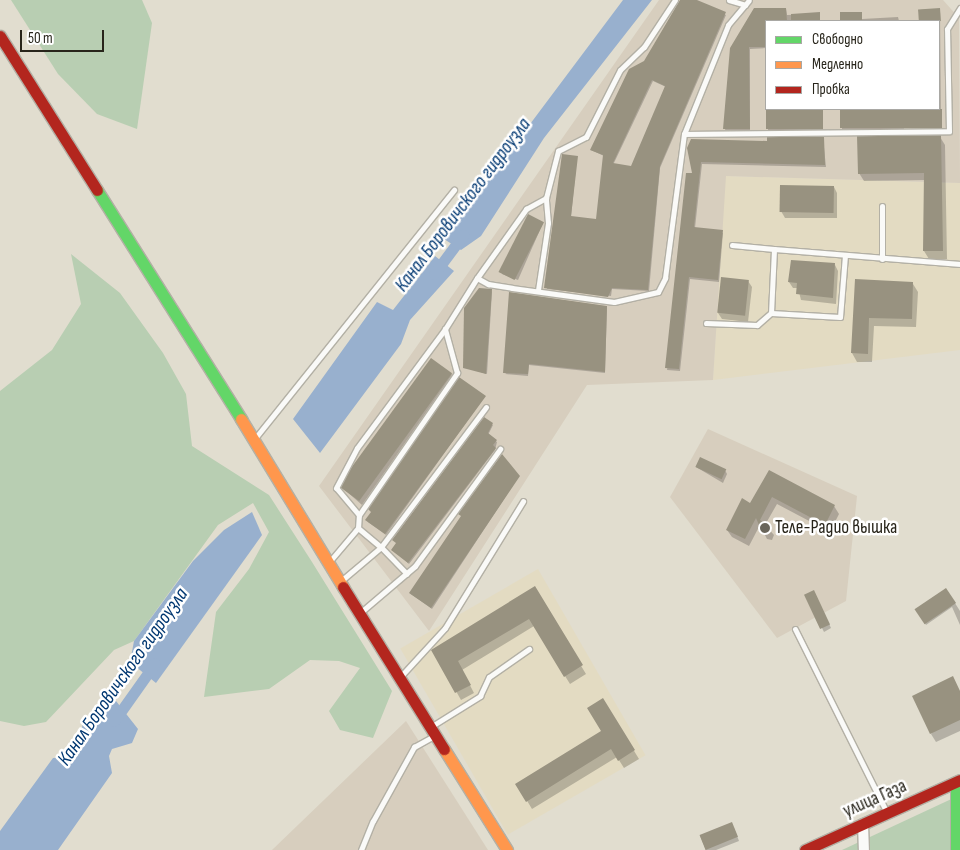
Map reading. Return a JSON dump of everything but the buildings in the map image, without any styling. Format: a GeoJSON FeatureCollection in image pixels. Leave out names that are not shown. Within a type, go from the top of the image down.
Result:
{"type":"FeatureCollection","features":[{"type":"Feature","properties":{"kind":"main road"},"geometry":{"type":"LineString","coordinates":[[0,36],[254,439],[339,582],[507,850]]}},
{"type":"Feature","properties":{"kind":"main road"},"geometry":{"type":"LineString","coordinates":[[956,850],[958,781]]}},
{"type":"Feature","properties":{"kind":"main road","name":"улица Газа"},"geometry":{"type":"LineString","coordinates":[[805,850],[958,781]]}},
{"type":"Feature","properties":{"kind":"street"},"geometry":{"type":"LineString","coordinates":[[863,824],[864,850]]}},
{"type":"Feature","properties":{"kind":"lane"},"geometry":{"type":"LineString","coordinates":[[538,290],[548,223],[546,198],[558,151],[586,137],[620,70],[644,47],[675,0]]}},
{"type":"Feature","properties":{"kind":"lane"},"geometry":{"type":"LineString","coordinates":[[729,0],[747,2]]}},
{"type":"Feature","properties":{"kind":"lane"},"geometry":{"type":"LineString","coordinates":[[477,278],[488,284],[614,302],[658,292],[665,278],[684,134],[728,26],[747,2]]}},
{"type":"Feature","properties":{"kind":"lane"},"geometry":{"type":"LineString","coordinates":[[684,134],[949,131],[947,29],[960,8]]}},
{"type":"Feature","properties":{"kind":"lane"},"geometry":{"type":"LineString","coordinates":[[254,439],[454,190]]}},
{"type":"Feature","properties":{"kind":"lane"},"geometry":{"type":"LineString","coordinates":[[359,515],[336,488],[357,448],[446,329],[477,278],[526,209],[546,198]]}},
{"type":"Feature","properties":{"kind":"lane"},"geometry":{"type":"LineString","coordinates":[[882,206],[882,260]]}},
{"type":"Feature","properties":{"kind":"lane"},"geometry":{"type":"LineString","coordinates":[[732,245],[882,260],[960,264]]}},
{"type":"Feature","properties":{"kind":"lane"},"geometry":{"type":"LineString","coordinates":[[771,313],[774,248]]}},
{"type":"Feature","properties":{"kind":"lane"},"geometry":{"type":"LineString","coordinates":[[706,323],[756,325],[771,313],[840,317],[845,255]]}},
{"type":"Feature","properties":{"kind":"lane"},"geometry":{"type":"LineString","coordinates":[[328,563],[358,528],[359,515],[457,373],[446,329]]}},
{"type":"Feature","properties":{"kind":"lane"},"geometry":{"type":"LineString","coordinates":[[339,582],[381,547],[486,407]]}},
{"type":"Feature","properties":{"kind":"lane"},"geometry":{"type":"LineString","coordinates":[[359,614],[407,574],[500,449]]}},
{"type":"Feature","properties":{"kind":"lane"},"geometry":{"type":"LineString","coordinates":[[399,678],[445,628],[523,502]]}},
{"type":"Feature","properties":{"kind":"lane"},"geometry":{"type":"LineString","coordinates":[[358,528],[381,547],[407,574]]}},
{"type":"Feature","properties":{"kind":"lane"},"geometry":{"type":"LineString","coordinates":[[795,629],[887,814]]}},
{"type":"Feature","properties":{"kind":"lane"},"geometry":{"type":"LineString","coordinates":[[361,850],[373,821],[414,747],[480,696],[490,677],[528,649]]}},
{"type":"Feature","properties":{"kind":"shaded area"},"geometry":{"type":"Polygon","coordinates":[[[659,0],[943,0],[959,18],[960,183],[726,176],[713,380],[587,385],[429,631],[319,486],[659,0]]]}},
{"type":"Feature","properties":{"kind":"shaded area"},"geometry":{"type":"Polygon","coordinates":[[[725,176],[960,183],[960,350],[713,380],[725,176]]]}},
{"type":"Feature","properties":{"kind":"shaded area"},"geometry":{"type":"Polygon","coordinates":[[[708,429],[857,496],[846,601],[777,638],[670,497],[708,429]]]}},
{"type":"Feature","properties":{"kind":"shaded area"},"geometry":{"type":"Polygon","coordinates":[[[538,569],[646,755],[508,835],[400,648],[538,569]]]}},
{"type":"Feature","properties":{"kind":"shaded area"},"geometry":{"type":"Polygon","coordinates":[[[406,721],[488,850],[272,850],[406,721]]]}},
{"type":"Feature","properties":{"kind":"green space"},"geometry":{"type":"Polygon","coordinates":[[[11,0],[142,0],[152,23],[137,129],[97,114],[58,74],[11,0]]]}},
{"type":"Feature","properties":{"kind":"green space"},"geometry":{"type":"Polygon","coordinates":[[[71,254],[120,293],[163,353],[186,394],[192,446],[269,495],[312,562],[392,691],[373,738],[340,730],[329,711],[360,668],[339,661],[310,660],[269,689],[204,697],[216,612],[249,569],[269,532],[253,503],[218,525],[134,641],[114,650],[46,722],[24,726],[0,721],[0,391],[52,350],[81,304],[71,254]]]}},
{"type":"Feature","properties":{"kind":"green space"},"geometry":{"type":"Polygon","coordinates":[[[960,795],[960,850],[842,850],[960,795]]]}},
{"type":"Feature","properties":{"kind":"water"},"geometry":{"type":"Polygon","coordinates":[[[623,0],[652,0],[544,138],[481,236],[461,250],[444,239],[623,0]]]}},
{"type":"Feature","properties":{"kind":"water"},"geometry":{"type":"Polygon","coordinates":[[[435,256],[454,271],[410,320],[401,344],[320,453],[293,419],[377,302],[393,310],[435,256]]]}},
{"type":"Feature","properties":{"kind":"water"},"geometry":{"type":"Polygon","coordinates":[[[252,512],[262,535],[156,683],[130,662],[134,641],[193,561],[224,530],[252,512]]]}},
{"type":"Feature","properties":{"kind":"water"},"geometry":{"type":"Polygon","coordinates":[[[116,701],[138,729],[132,743],[112,749],[109,756],[112,773],[58,850],[0,850],[0,831],[53,758],[78,756],[83,721],[101,704],[116,701]]]}},
{"type":"Feature","properties":{"kind":"waterway","name":"Канал Боровичского гидроузла"},"geometry":{"type":"LineString","coordinates":[[434,274],[463,235]]}},
{"type":"Feature","properties":{"kind":"waterway","name":"Канал Боровичского гидроузла"},"geometry":{"type":"LineString","coordinates":[[114,721],[155,663]]}},
{"type":"Feature","properties":{"kind":"traffic: fast"},"geometry":{"type":"LineString","coordinates":[[97,190],[241,419]]}},
{"type":"Feature","properties":{"kind":"traffic: fast"},"geometry":{"type":"LineString","coordinates":[[956,782],[956,850]]}},
{"type":"Feature","properties":{"kind":"traffic: slow"},"geometry":{"type":"LineString","coordinates":[[241,419],[343,587]]}},
{"type":"Feature","properties":{"kind":"traffic: slow"},"geometry":{"type":"LineString","coordinates":[[444,749],[507,850]]}},
{"type":"Feature","properties":{"kind":"traffic: jam"},"geometry":{"type":"LineString","coordinates":[[0,36],[97,190]]}},
{"type":"Feature","properties":{"kind":"traffic: jam"},"geometry":{"type":"LineString","coordinates":[[343,587],[444,749]]}},
{"type":"Feature","properties":{"kind":"traffic: jam"},"geometry":{"type":"LineString","coordinates":[[805,850],[960,780]]}},
{"type":"Feature","properties":{"kind":"place","name":"Теле-Радио вышка"},"geometry":{"type":"Point","coordinates":[765,528]}}]}
